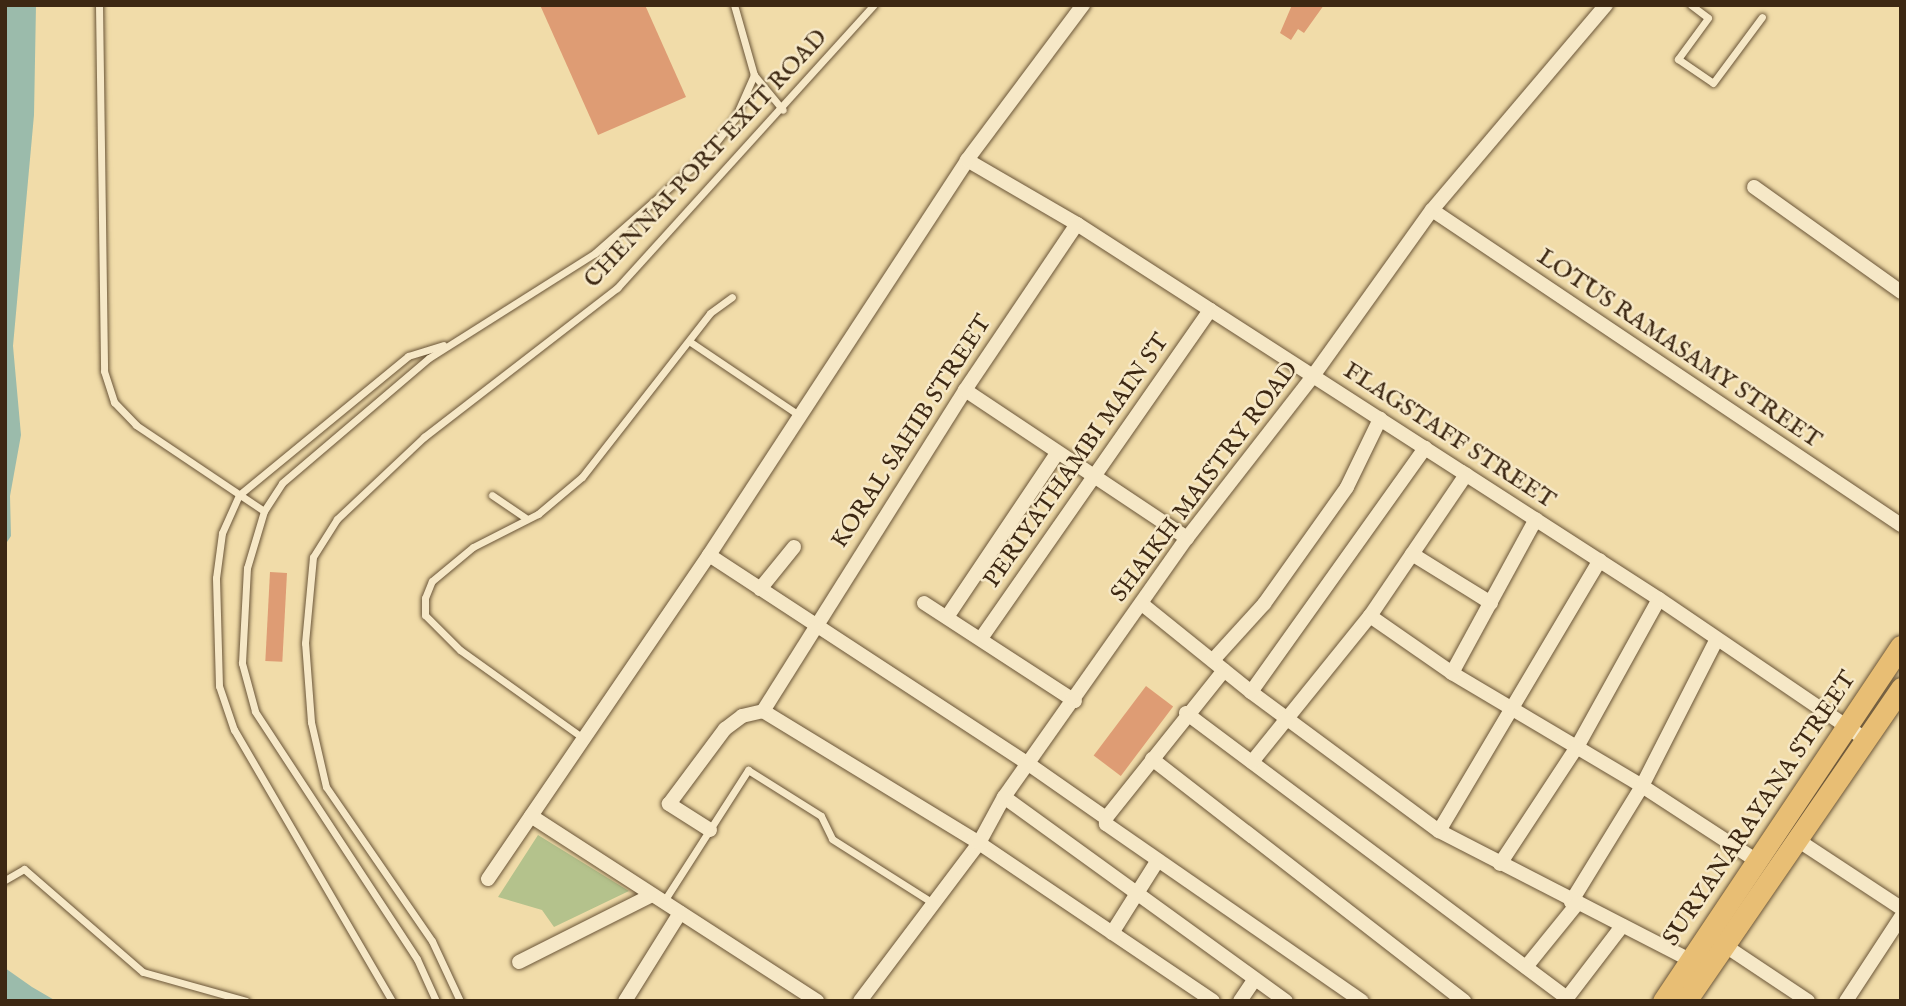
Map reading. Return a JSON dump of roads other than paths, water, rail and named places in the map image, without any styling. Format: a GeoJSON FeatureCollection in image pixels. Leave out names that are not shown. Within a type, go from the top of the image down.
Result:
{"type":"FeatureCollection","features":[{"type":"Feature","properties":{"kind":"main road","name":"SURYANARAYANA STREET"},"geometry":{"type":"LineString","coordinates":[[1662,1001],[1901,646]]}},
{"type":"Feature","properties":{"kind":"main road","name":"SURYANARAYANA STREET"},"geometry":{"type":"LineString","coordinates":[[1686,1001],[1799,841],[1900,689]]}},
{"type":"Feature","properties":{"kind":"street"},"geometry":{"type":"LineString","coordinates":[[488,879],[709,555],[967,160],[1083,5]]}},
{"type":"Feature","properties":{"kind":"street","name":"SHAIKH MAISTRY ROAD"},"geometry":{"type":"LineString","coordinates":[[860,1001],[979,843],[1004,797],[1075,701],[1186,538],[1313,376],[1432,210],[1606,5]]}},
{"type":"Feature","properties":{"kind":"street","name":"FLAGSTAFF STREET"},"geometry":{"type":"LineString","coordinates":[[967,160],[1077,224],[1536,519],[1865,739]]}},
{"type":"Feature","properties":{"kind":"street"},"geometry":{"type":"LineString","coordinates":[[1754,187],[1901,292]]}},
{"type":"Feature","properties":{"kind":"street","name":"LOTUS RAMASAMY STREET"},"geometry":{"type":"LineString","coordinates":[[1432,210],[1901,525]]}},
{"type":"Feature","properties":{"kind":"street","name":"KORAL SAHIB STREET"},"geometry":{"type":"LineString","coordinates":[[763,710],[965,390],[1077,224]]}},
{"type":"Feature","properties":{"kind":"street","name":"PERIYATHAMBI MAIN ST"},"geometry":{"type":"LineString","coordinates":[[982,637],[1210,310]]}},
{"type":"Feature","properties":{"kind":"street"},"geometry":{"type":"LineString","coordinates":[[965,390],[1094,479],[1186,538]]}},
{"type":"Feature","properties":{"kind":"street"},"geometry":{"type":"LineString","coordinates":[[1362,1001],[1106,824],[1106,818],[1186,713],[1347,487],[1380,419]]}},
{"type":"Feature","properties":{"kind":"street"},"geometry":{"type":"LineString","coordinates":[[1251,692],[1425,449]]}},
{"type":"Feature","properties":{"kind":"street"},"geometry":{"type":"LineString","coordinates":[[947,617],[1057,453]]}},
{"type":"Feature","properties":{"kind":"street"},"geometry":{"type":"LineString","coordinates":[[1252,762],[1289,720],[1370,616],[1466,475]]}},
{"type":"Feature","properties":{"kind":"street"},"geometry":{"type":"LineString","coordinates":[[1452,673],[1536,519]]}},
{"type":"Feature","properties":{"kind":"street"},"geometry":{"type":"LineString","coordinates":[[760,589],[794,547]]}},
{"type":"Feature","properties":{"kind":"street"},"geometry":{"type":"LineString","coordinates":[[1412,554],[1491,603]]}},
{"type":"Feature","properties":{"kind":"street"},"geometry":{"type":"LineString","coordinates":[[709,555],[1030,765],[1106,818]]}},
{"type":"Feature","properties":{"kind":"street"},"geometry":{"type":"LineString","coordinates":[[1439,831],[1600,561]]}},
{"type":"Feature","properties":{"kind":"street"},"geometry":{"type":"LineString","coordinates":[[1500,864],[1577,747],[1659,599]]}},
{"type":"Feature","properties":{"kind":"street"},"geometry":{"type":"LineString","coordinates":[[924,603],[982,637],[1075,701]]}},
{"type":"Feature","properties":{"kind":"street"},"geometry":{"type":"LineString","coordinates":[[1142,604],[1251,692],[1439,831],[1574,903],[1690,960]]}},
{"type":"Feature","properties":{"kind":"street"},"geometry":{"type":"LineString","coordinates":[[1370,616],[1452,673],[1642,786],[1757,861]]}},
{"type":"Feature","properties":{"kind":"street"},"geometry":{"type":"LineString","coordinates":[[1525,967],[1574,903],[1642,786],[1716,641]]}},
{"type":"Feature","properties":{"kind":"street"},"geometry":{"type":"LineString","coordinates":[[710,830],[669,804],[724,729],[742,716],[763,710],[979,843],[1213,1001]]}},
{"type":"Feature","properties":{"kind":"street"},"geometry":{"type":"LineString","coordinates":[[1186,713],[1567,998],[1622,926]]}},
{"type":"Feature","properties":{"kind":"street"},"geometry":{"type":"LineString","coordinates":[[1152,758],[1464,1001]]}},
{"type":"Feature","properties":{"kind":"street"},"geometry":{"type":"LineString","coordinates":[[1004,797],[1286,1001]]}},
{"type":"Feature","properties":{"kind":"street"},"geometry":{"type":"LineString","coordinates":[[531,816],[817,1001]]}},
{"type":"Feature","properties":{"kind":"street"},"geometry":{"type":"LineString","coordinates":[[1799,841],[1901,908]]}},
{"type":"Feature","properties":{"kind":"street"},"geometry":{"type":"LineString","coordinates":[[1112,933],[1158,860]]}},
{"type":"Feature","properties":{"kind":"street"},"geometry":{"type":"LineString","coordinates":[[519,962],[658,899]]}},
{"type":"Feature","properties":{"kind":"street"},"geometry":{"type":"LineString","coordinates":[[625,1001],[680,913]]}},
{"type":"Feature","properties":{"kind":"street"},"geometry":{"type":"LineString","coordinates":[[1846,1001],[1901,917]]}},
{"type":"Feature","properties":{"kind":"street"},"geometry":{"type":"LineString","coordinates":[[1724,945],[1808,1001]]}},
{"type":"Feature","properties":{"kind":"street"},"geometry":{"type":"LineString","coordinates":[[1240,1001],[1254,979]]}},
{"type":"Feature","properties":{"kind":"lane"},"geometry":{"type":"LineString","coordinates":[[99,5],[104,371],[114,402],[135,425],[264,511]]}},
{"type":"Feature","properties":{"kind":"lane"},"geometry":{"type":"LineString","coordinates":[[734,5],[749,45],[754,75],[783,110]]}},
{"type":"Feature","properties":{"kind":"lane","name":"CHENNAI PORT EXIT ROAD"},"geometry":{"type":"LineString","coordinates":[[460,1001],[432,941],[326,787],[312,722],[305,643],[313,557],[337,519],[424,437],[617,288],[783,110],[874,5]]}},
{"type":"Feature","properties":{"kind":"lane"},"geometry":{"type":"LineString","coordinates":[[1691,5],[1708,18],[1678,59],[1713,83],[1762,17]]}},
{"type":"Feature","properties":{"kind":"lane"},"geometry":{"type":"LineString","coordinates":[[436,1001],[417,959],[255,711],[242,663],[247,568],[264,511],[282,483],[429,358],[595,253],[706,155],[735,118],[754,75]]}},
{"type":"Feature","properties":{"kind":"lane"},"geometry":{"type":"LineString","coordinates":[[584,738],[460,650],[425,615],[425,598],[432,581],[474,547],[527,519],[583,477],[710,313],[733,298]]}},
{"type":"Feature","properties":{"kind":"lane"},"geometry":{"type":"LineString","coordinates":[[690,341],[800,416]]}},
{"type":"Feature","properties":{"kind":"lane"},"geometry":{"type":"LineString","coordinates":[[392,1001],[234,730],[219,686],[216,578],[222,533],[239,495],[408,356],[454,342]]}},
{"type":"Feature","properties":{"kind":"lane"},"geometry":{"type":"LineString","coordinates":[[492,495],[527,519]]}},
{"type":"Feature","properties":{"kind":"lane"},"geometry":{"type":"LineString","coordinates":[[658,899],[710,830],[748,770],[821,816],[832,839],[934,904]]}},
{"type":"Feature","properties":{"kind":"lane"},"geometry":{"type":"LineString","coordinates":[[5,880],[24,869],[143,972],[246,1001]]}}]}
